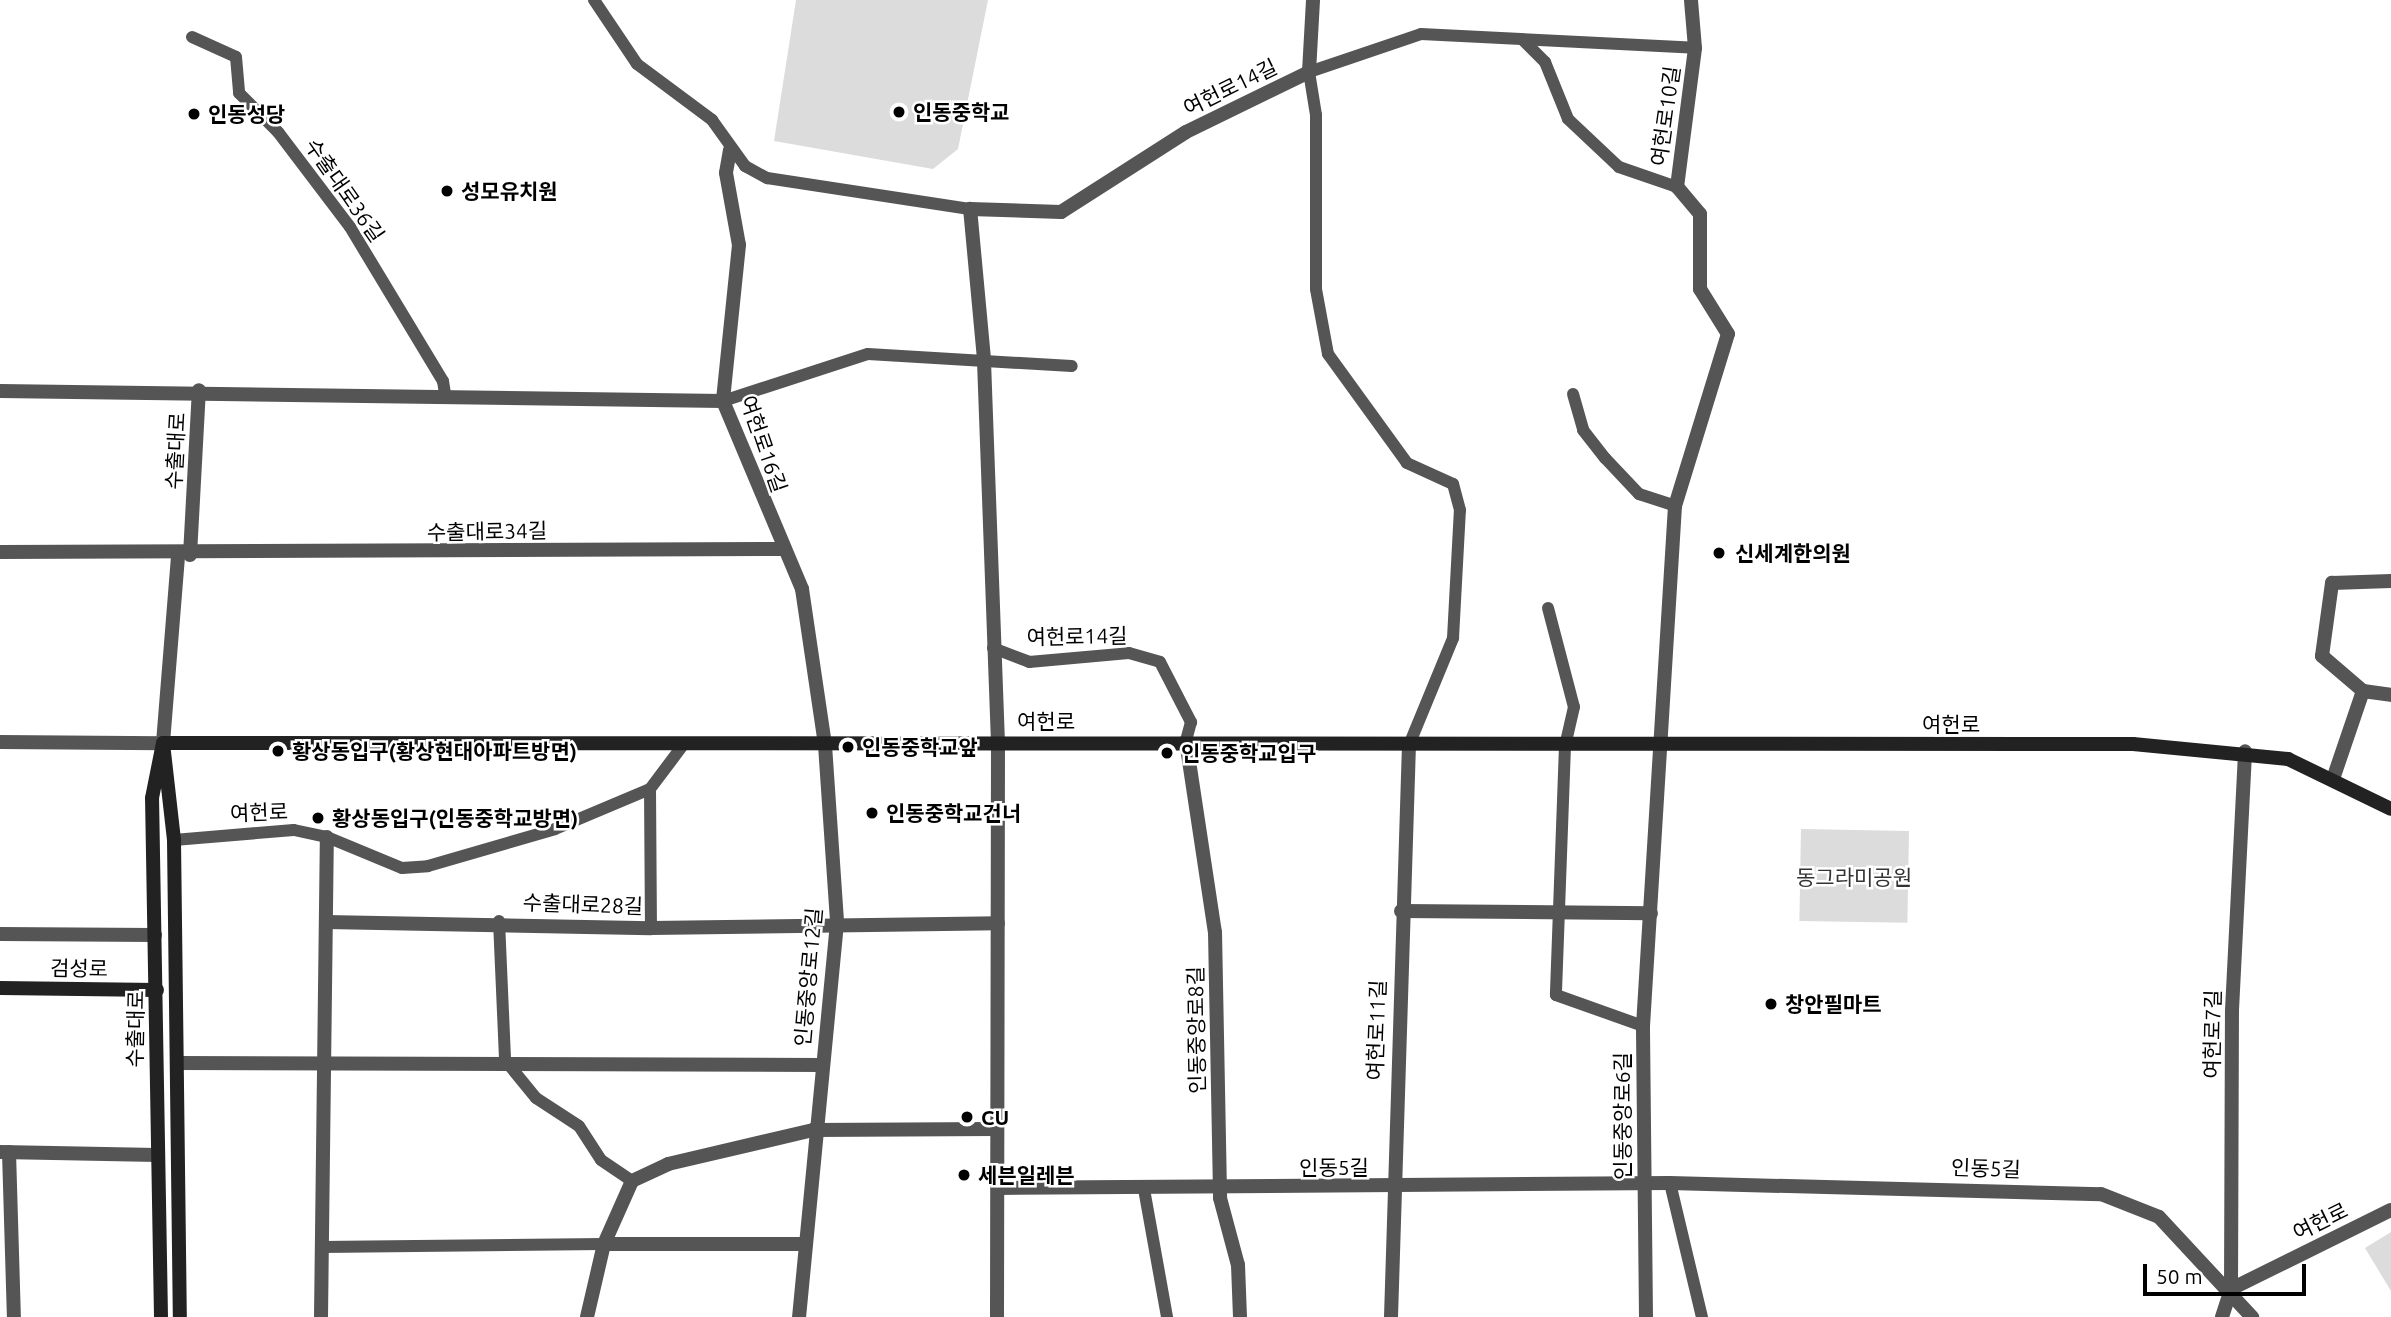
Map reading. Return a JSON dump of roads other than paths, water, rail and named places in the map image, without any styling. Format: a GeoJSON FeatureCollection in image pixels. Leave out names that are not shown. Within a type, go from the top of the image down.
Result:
{"type":"FeatureCollection","features":[{"type":"Feature","properties":{"kind":"street"},"geometry":{"type":"LineString","coordinates":[[1309,72],[1313,0]]}},
{"type":"Feature","properties":{"kind":"street","name":"여헌로10길"},"geometry":{"type":"LineString","coordinates":[[1663,747],[1675,506],[1728,334],[1700,289],[1700,214],[1677,187],[1695,48],[1690,0]]}},
{"type":"Feature","properties":{"kind":"street","name":"여헌로14길"},"geometry":{"type":"LineString","coordinates":[[970,209],[1061,212],[1186,132],[1309,72]]}},
{"type":"Feature","properties":{"kind":"street","name":"여헌로16길"},"geometry":{"type":"LineString","coordinates":[[730,150],[726,173],[739,245],[723,401],[802,589],[825,744]]}},
{"type":"Feature","properties":{"kind":"street"},"geometry":{"type":"LineString","coordinates":[[970,209],[984,359],[998,743],[995,1129],[998,1188],[997,1317]]}},
{"type":"Feature","properties":{"kind":"street"},"geometry":{"type":"LineString","coordinates":[[0,391],[199,390],[723,401]]}},
{"type":"Feature","properties":{"kind":"street","name":"수출대로"},"geometry":{"type":"LineString","coordinates":[[161,1317],[152,798],[163,743],[199,390]]}},
{"type":"Feature","properties":{"kind":"street","name":"수출대로34길"},"geometry":{"type":"LineString","coordinates":[[0,552],[184,555],[783,549]]}},
{"type":"Feature","properties":{"kind":"street"},"geometry":{"type":"LineString","coordinates":[[2391,581],[2332,583],[2322,656],[2362,691],[2391,695]]}},
{"type":"Feature","properties":{"kind":"street"},"geometry":{"type":"LineString","coordinates":[[2333,779],[2362,691]]}},
{"type":"Feature","properties":{"kind":"street","name":"여헌로"},"geometry":{"type":"LineString","coordinates":[[163,743],[683,745],[1186,741],[1663,747],[2133,744],[2245,751],[2333,779],[2391,809]]}},
{"type":"Feature","properties":{"kind":"street","name":"인동중앙로8길"},"geometry":{"type":"LineString","coordinates":[[1186,741],[1215,932],[1219,1189],[1238,1265],[1240,1317]]}},
{"type":"Feature","properties":{"kind":"street"},"geometry":{"type":"LineString","coordinates":[[0,742],[163,743]]}},
{"type":"Feature","properties":{"kind":"street","name":"수출대로"},"geometry":{"type":"LineString","coordinates":[[163,743],[174,840],[180,1317]]}},
{"type":"Feature","properties":{"kind":"street","name":"인동중앙로12길"},"geometry":{"type":"LineString","coordinates":[[799,1317],[813,1130],[837,923],[825,744]]}},
{"type":"Feature","properties":{"kind":"street","name":"여헌로11길"},"geometry":{"type":"LineString","coordinates":[[1391,1317],[1392,1188],[1409,745]]}},
{"type":"Feature","properties":{"kind":"street","name":"인동중앙로6길"},"geometry":{"type":"LineString","coordinates":[[1646,1317],[1643,1026],[1663,747]]}},
{"type":"Feature","properties":{"kind":"street","name":"여헌로7길"},"geometry":{"type":"LineString","coordinates":[[2222,1317],[2231,1289],[2232,1010],[2245,751]]}},
{"type":"Feature","properties":{"kind":"street"},"geometry":{"type":"LineString","coordinates":[[321,1317],[327,836]]}},
{"type":"Feature","properties":{"kind":"street"},"geometry":{"type":"LineString","coordinates":[[1401,911],[1651,913]]}},
{"type":"Feature","properties":{"kind":"street","name":"수출대로28길"},"geometry":{"type":"LineString","coordinates":[[326,922],[499,922],[651,928],[837,923],[998,923]]}},
{"type":"Feature","properties":{"kind":"street"},"geometry":{"type":"LineString","coordinates":[[0,934],[155,935]]}},
{"type":"Feature","properties":{"kind":"street","name":"검성로"},"geometry":{"type":"LineString","coordinates":[[0,988],[157,990]]}},
{"type":"Feature","properties":{"kind":"street"},"geometry":{"type":"LineString","coordinates":[[177,1063],[505,1060],[821,1065]]}},
{"type":"Feature","properties":{"kind":"street"},"geometry":{"type":"LineString","coordinates":[[587,1317],[604,1244],[632,1181],[668,1164],[813,1130],[995,1129]]}},
{"type":"Feature","properties":{"kind":"street"},"geometry":{"type":"LineString","coordinates":[[14,1317],[5,1152],[157,1155]]}},
{"type":"Feature","properties":{"kind":"street","name":"인동5길"},"geometry":{"type":"LineString","coordinates":[[998,1188],[1392,1188],[1670,1184],[2101,1194],[2159,1217],[2231,1289],[2252,1317]]}},
{"type":"Feature","properties":{"kind":"street","name":"여헌로"},"geometry":{"type":"LineString","coordinates":[[2231,1289],[2391,1210]]}},
{"type":"Feature","properties":{"kind":"street"},"geometry":{"type":"LineString","coordinates":[[604,1244],[804,1244]]}},
{"type":"Feature","properties":{"kind":"lane"},"geometry":{"type":"LineString","coordinates":[[594,0],[637,64],[712,120],[730,150],[767,178],[970,209]]}},
{"type":"Feature","properties":{"kind":"lane"},"geometry":{"type":"LineString","coordinates":[[1309,72],[1421,33],[1524,41],[1579,38],[1695,48]]}},
{"type":"Feature","properties":{"kind":"lane","name":"수출대로36길"},"geometry":{"type":"LineString","coordinates":[[192,37],[236,57],[239,93],[278,132],[350,227],[443,381],[445,394]]}},
{"type":"Feature","properties":{"kind":"lane"},"geometry":{"type":"LineString","coordinates":[[1524,41],[1545,62],[1568,119],[1619,167],[1677,187]]}},
{"type":"Feature","properties":{"kind":"lane","name":"여헌로14길"},"geometry":{"type":"LineString","coordinates":[[1309,72],[1316,115],[1316,289],[1328,354],[1407,463],[1453,484],[1458,532],[1453,638],[1409,745]]}},
{"type":"Feature","properties":{"kind":"lane"},"geometry":{"type":"LineString","coordinates":[[723,401],[868,354],[1072,366]]}},
{"type":"Feature","properties":{"kind":"lane"},"geometry":{"type":"LineString","coordinates":[[1573,394],[1583,430],[1605,458],[1639,494],[1675,506]]}},
{"type":"Feature","properties":{"kind":"lane"},"geometry":{"type":"LineString","coordinates":[[1548,608],[1574,707],[1565,746],[1556,995],[1643,1026]]}},
{"type":"Feature","properties":{"kind":"lane","name":"여헌로14길"},"geometry":{"type":"LineString","coordinates":[[993,648],[1028,662],[1116,653],[1160,662],[1191,722],[1186,741]]}},
{"type":"Feature","properties":{"kind":"lane"},"geometry":{"type":"LineString","coordinates":[[651,928],[650,789],[683,745]]}},
{"type":"Feature","properties":{"kind":"lane","name":"여헌로"},"geometry":{"type":"LineString","coordinates":[[174,840],[294,830],[327,836],[411,869],[555,829],[650,789]]}},
{"type":"Feature","properties":{"kind":"lane"},"geometry":{"type":"LineString","coordinates":[[499,922],[505,1060],[536,1098],[579,1126],[601,1160],[632,1181]]}},
{"type":"Feature","properties":{"kind":"lane"},"geometry":{"type":"LineString","coordinates":[[1670,1184],[1702,1317]]}},
{"type":"Feature","properties":{"kind":"lane"},"geometry":{"type":"LineString","coordinates":[[1144,1189],[1167,1317]]}},
{"type":"Feature","properties":{"kind":"lane"},"geometry":{"type":"LineString","coordinates":[[321,1247],[604,1244]]}},
{"type":"Feature","properties":{"kind":"place","name":"인동중학교"},"geometry":{"type":"Point","coordinates":[899,112]}},
{"type":"Feature","properties":{"kind":"place","name":"인동성당"},"geometry":{"type":"Point","coordinates":[194,114]}},
{"type":"Feature","properties":{"kind":"place","name":"성모유치원"},"geometry":{"type":"Point","coordinates":[447,191]}},
{"type":"Feature","properties":{"kind":"place","name":"신세계한의원"},"geometry":{"type":"Point","coordinates":[1719,553]}},
{"type":"Feature","properties":{"kind":"place","name":"인동중학교앞"},"geometry":{"type":"Point","coordinates":[848,747]}},
{"type":"Feature","properties":{"kind":"place","name":"황상동입구(황상현대아파트방면)"},"geometry":{"type":"Point","coordinates":[278,751]}},
{"type":"Feature","properties":{"kind":"place","name":"인동중학교입구"},"geometry":{"type":"Point","coordinates":[1167,753]}},
{"type":"Feature","properties":{"kind":"place","name":"인동중학교건너"},"geometry":{"type":"Point","coordinates":[872,813]}},
{"type":"Feature","properties":{"kind":"place","name":"황상동입구(인동중학교방면)"},"geometry":{"type":"Point","coordinates":[318,818]}},
{"type":"Feature","properties":{"kind":"place","name":"창안필마트"},"geometry":{"type":"Point","coordinates":[1771,1004]}},
{"type":"Feature","properties":{"kind":"place","name":"CU"},"geometry":{"type":"Point","coordinates":[967,1117]}},
{"type":"Feature","properties":{"kind":"place","name":"세븐일레븐"},"geometry":{"type":"Point","coordinates":[964,1175]}},
{"type":"Feature","properties":{"kind":"park label","name":"동그라미공원"},"geometry":{"type":"Point","coordinates":[1854,877]}}]}
